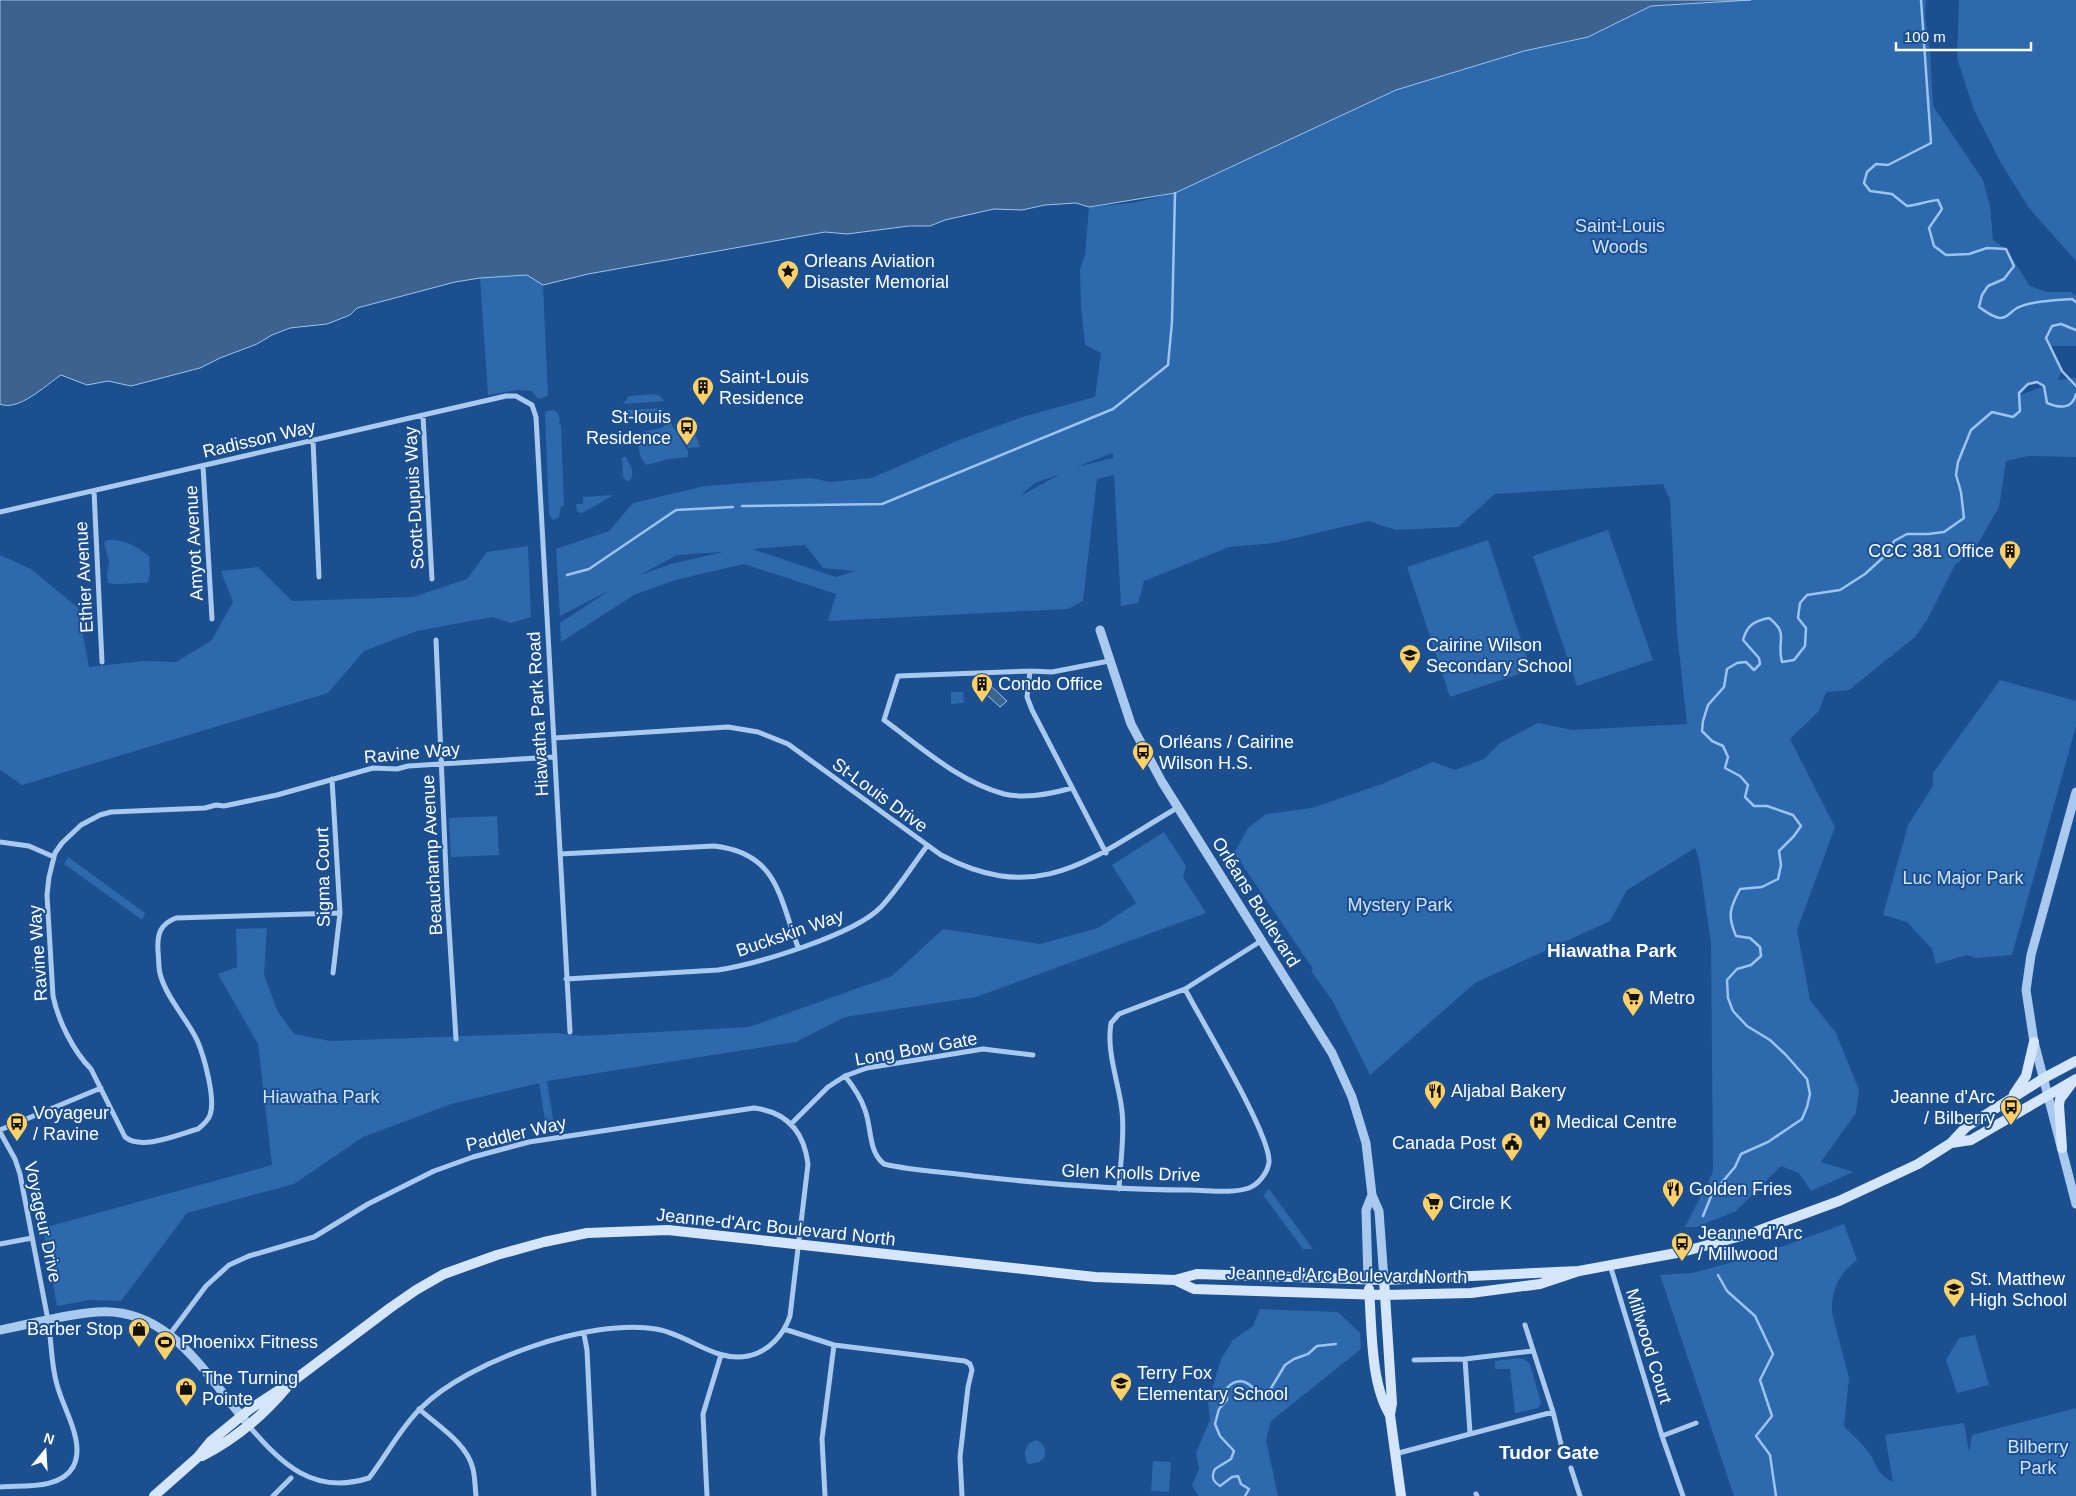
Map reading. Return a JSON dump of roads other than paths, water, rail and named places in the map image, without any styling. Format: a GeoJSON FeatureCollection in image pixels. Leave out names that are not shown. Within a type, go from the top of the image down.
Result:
{"type":"FeatureCollection","features":[{"type":"Feature","properties":{"kind":"main road"},"geometry":{"type":"LineString","coordinates":[[2008,1101],[2020,1087],[2026,1076],[2034,1042]]}},
{"type":"Feature","properties":{"kind":"main road","name":"Jeanne-d'Arc Boulevard North"},"geometry":{"type":"LineString","coordinates":[[1175,1280],[1194,1289],[1384,1295],[1471,1293],[1540,1284],[1579,1271],[1682,1252],[1752,1233],[1839,1201],[1918,1164],[1951,1143],[1966,1127],[2044,1078],[2076,1061]]}},
{"type":"Feature","properties":{"kind":"main road"},"geometry":{"type":"LineString","coordinates":[[2062,1148],[2059,1105],[2062,1097],[2076,1079]]}},
{"type":"Feature","properties":{"kind":"main road","name":"Jeanne-d'Arc Boulevard North"},"geometry":{"type":"LineString","coordinates":[[1951,1143],[1971,1140],[2076,1079]]}},
{"type":"Feature","properties":{"kind":"main road","name":"Jeanne-d'Arc Boulevard North"},"geometry":{"type":"LineString","coordinates":[[154,1496],[198,1457],[211,1441],[241,1416],[266,1397],[293,1381],[390,1308],[437,1278],[497,1255],[534,1244],[587,1233],[668,1230],[1095,1277],[1175,1280],[1197,1274],[1384,1280],[1579,1271]]}},
{"type":"Feature","properties":{"kind":"main road","name":"Orléans Boulevard"},"geometry":{"type":"LineString","coordinates":[[1368,1279],[1377,1373],[1382,1403],[1390,1415]]}},
{"type":"Feature","properties":{"kind":"main road","name":"Orléans Boulevard"},"geometry":{"type":"LineString","coordinates":[[1384,1280],[1392,1403],[1390,1415],[1401,1496]]}},
{"type":"Feature","properties":{"kind":"main road","name":"Jeanne-d'Arc Boulevard North"},"geometry":{"type":"LineString","coordinates":[[198,1457],[218,1448],[248,1425],[273,1403],[293,1381]]}},
{"type":"Feature","properties":{"kind":"street","name":"Radisson Way"},"geometry":{"type":"LineString","coordinates":[[0,512],[506,396],[516,396],[524,399]]}},
{"type":"Feature","properties":{"kind":"street","name":"Hiawatha Park Road"},"geometry":{"type":"LineString","coordinates":[[524,399],[532,405],[536,417],[570,1032]]}},
{"type":"Feature","properties":{"kind":"street","name":"Scott-Dupuis Way"},"geometry":{"type":"LineString","coordinates":[[423,416],[432,579]]}},
{"type":"Feature","properties":{"kind":"street"},"geometry":{"type":"LineString","coordinates":[[313,440],[319,577]]}},
{"type":"Feature","properties":{"kind":"street","name":"Amyot Avenue"},"geometry":{"type":"LineString","coordinates":[[203,466],[212,619]]}},
{"type":"Feature","properties":{"kind":"street","name":"Ethier Avenue"},"geometry":{"type":"LineString","coordinates":[[94,491],[102,662]]}},
{"type":"Feature","properties":{"kind":"street","name":"Orléans Boulevard"},"geometry":{"type":"LineString","coordinates":[[1100,630],[1131,724],[1177,808],[1332,1053],[1347,1083],[1366,1143],[1372,1195],[1379,1211],[1384,1280]]}},
{"type":"Feature","properties":{"kind":"street","name":"Beauchamp Avenue"},"geometry":{"type":"LineString","coordinates":[[436,640],[447,895],[456,1039]]}},
{"type":"Feature","properties":{"kind":"street"},"geometry":{"type":"LineString","coordinates":[[1072,788],[1057,793],[1025,796],[1005,794],[974,782],[956,772],[884,720],[898,676],[1030,671],[1052,672],[1109,661]]}},
{"type":"Feature","properties":{"kind":"street"},"geometry":{"type":"LineString","coordinates":[[1030,671],[1027,697],[1032,710],[1106,853]]}},
{"type":"Feature","properties":{"kind":"street","name":"St-Louis Drive"},"geometry":{"type":"LineString","coordinates":[[554,738],[728,727],[758,732],[788,744],[927,846],[966,867],[1007,876],[1049,875],[1069,870],[1106,853],[1177,808]]}},
{"type":"Feature","properties":{"kind":"street","name":"Ravine Way"},"geometry":{"type":"LineString","coordinates":[[340,913],[176,918],[167,921],[161,927],[158,934],[159,971],[167,992],[198,1042],[208,1079],[212,1106],[211,1113],[198,1129],[151,1142],[130,1142],[121,1132],[101,1088],[63,1026],[56,1011],[53,996],[48,895],[49,877],[54,857],[62,843],[74,830],[100,815],[123,811],[230,805],[268,798],[373,768],[397,769],[441,763],[554,757]]}},
{"type":"Feature","properties":{"kind":"street","name":"Sigma Court"},"geometry":{"type":"LineString","coordinates":[[332,779],[340,913],[333,973]]}},
{"type":"Feature","properties":{"kind":"street"},"geometry":{"type":"LineString","coordinates":[[2076,792],[2031,955],[2026,990],[2034,1042],[2076,1204]]}},
{"type":"Feature","properties":{"kind":"street"},"geometry":{"type":"LineString","coordinates":[[0,842],[29,846],[54,857]]}},
{"type":"Feature","properties":{"kind":"street"},"geometry":{"type":"LineString","coordinates":[[560,854],[714,846],[730,848],[745,853],[763,866],[775,884],[798,947]]}},
{"type":"Feature","properties":{"kind":"street","name":"Buckskin Way"},"geometry":{"type":"LineString","coordinates":[[566,979],[718,970],[750,964],[798,947],[861,923],[871,916],[892,894],[927,846]]}},
{"type":"Feature","properties":{"kind":"street"},"geometry":{"type":"LineString","coordinates":[[1120,1189],[1122,1113],[1114,1071],[1110,1036],[1111,1023],[1119,1014],[1185,989],[1262,941]]}},
{"type":"Feature","properties":{"kind":"street","name":"Glen Knolls Drive"},"geometry":{"type":"LineString","coordinates":[[845,1076],[865,1110],[876,1158],[884,1164],[1005,1179],[1120,1189],[1240,1190],[1252,1187],[1260,1181],[1269,1162],[1264,1140],[1185,989]]}},
{"type":"Feature","properties":{"kind":"street","name":"Long Bow Gate"},"geometry":{"type":"LineString","coordinates":[[791,1124],[828,1087],[845,1076],[867,1068],[983,1049],[1033,1055]]}},
{"type":"Feature","properties":{"kind":"street"},"geometry":{"type":"LineString","coordinates":[[0,1131],[101,1088]]}},
{"type":"Feature","properties":{"kind":"street","name":"Paddler Way"},"geometry":{"type":"LineString","coordinates":[[170,1334],[206,1286],[229,1265],[249,1256],[314,1237],[368,1204],[410,1182],[473,1157],[511,1146],[553,1138],[746,1109],[764,1109],[775,1113],[791,1124],[804,1142],[808,1164],[790,1316],[784,1329]]}},
{"type":"Feature","properties":{"kind":"street","name":"Voyageur Drive"},"geometry":{"type":"LineString","coordinates":[[0,1131],[20,1174],[48,1321],[55,1380],[77,1444],[78,1453],[75,1464],[68,1474],[54,1482],[0,1487]]}},
{"type":"Feature","properties":{"kind":"street","name":"Orléans Boulevard"},"geometry":{"type":"LineString","coordinates":[[1368,1279],[1366,1210],[1372,1195]]}},
{"type":"Feature","properties":{"kind":"street"},"geometry":{"type":"LineString","coordinates":[[0,1244],[32,1238]]}},
{"type":"Feature","properties":{"kind":"street","name":"Millwood Court"},"geometry":{"type":"LineString","coordinates":[[1610,1265],[1662,1436],[1683,1496]]}},
{"type":"Feature","properties":{"kind":"street"},"geometry":{"type":"LineString","coordinates":[[0,1330],[98,1312],[139,1317],[170,1334],[195,1359],[290,1478],[296,1482]]}},
{"type":"Feature","properties":{"kind":"street"},"geometry":{"type":"LineString","coordinates":[[1525,1325],[1553,1412],[1562,1448]]}},
{"type":"Feature","properties":{"kind":"street"},"geometry":{"type":"LineString","coordinates":[[356,1488],[369,1478],[419,1409],[438,1393],[488,1364],[534,1346],[584,1334],[627,1328],[657,1329],[720,1355],[734,1358],[756,1354],[779,1338],[784,1329],[834,1345],[965,1361],[970,1364],[972,1370],[968,1387],[960,1457],[962,1496]]}},
{"type":"Feature","properties":{"kind":"street"},"geometry":{"type":"LineString","coordinates":[[584,1334],[594,1496]]}},
{"type":"Feature","properties":{"kind":"street"},"geometry":{"type":"LineString","coordinates":[[825,1496],[822,1439],[834,1345]]}},
{"type":"Feature","properties":{"kind":"street"},"geometry":{"type":"LineString","coordinates":[[1414,1360],[1465,1359],[1534,1350]]}},
{"type":"Feature","properties":{"kind":"street"},"geometry":{"type":"LineString","coordinates":[[707,1496],[703,1414],[720,1355]]}},
{"type":"Feature","properties":{"kind":"street"},"geometry":{"type":"LineString","coordinates":[[1465,1359],[1470,1434]]}},
{"type":"Feature","properties":{"kind":"street"},"geometry":{"type":"LineString","coordinates":[[419,1409],[461,1446],[468,1456],[473,1468],[476,1496]]}},
{"type":"Feature","properties":{"kind":"street"},"geometry":{"type":"LineString","coordinates":[[1395,1454],[1553,1412]]}},
{"type":"Feature","properties":{"kind":"street"},"geometry":{"type":"LineString","coordinates":[[1662,1436],[1696,1423]]}},
{"type":"Feature","properties":{"kind":"street"},"geometry":{"type":"LineString","coordinates":[[1571,1468],[1580,1496]]}},
{"type":"Feature","properties":{"kind":"street"},"geometry":{"type":"LineString","coordinates":[[273,1496],[290,1478]]}},
{"type":"Feature","properties":{"kind":"waterway"},"geometry":{"type":"LineString","coordinates":[[1921,0],[1931,143],[1888,165],[1876,164],[1867,172],[1864,183],[1870,191],[1892,194],[1907,206],[1938,200],[1942,209],[1929,228],[1934,246],[1946,255],[1969,254],[1987,248],[2006,249],[2014,266],[2004,279],[1988,286],[1982,295],[1979,307],[1991,315],[2003,318],[2017,308],[2037,302],[2072,299],[2076,302]]}},
{"type":"Feature","properties":{"kind":"waterway"},"geometry":{"type":"LineString","coordinates":[[742,506],[882,504],[1113,409],[1168,365],[1172,322],[1175,193]]}},
{"type":"Feature","properties":{"kind":"waterway"},"geometry":{"type":"LineString","coordinates":[[2076,330],[2061,324],[2052,326],[2046,338],[2062,371],[2076,386]]}},
{"type":"Feature","properties":{"kind":"waterway"},"geometry":{"type":"LineString","coordinates":[[1703,1216],[1712,1194],[1735,1167],[1741,1154],[1768,1142],[1802,1119],[1810,1094],[1807,1079],[1786,1055],[1770,1040],[1747,1026],[1733,1011],[1728,998],[1727,980],[1737,969],[1751,965],[1761,956],[1760,947],[1750,938],[1736,936],[1731,922],[1732,907],[1740,889],[1762,887],[1778,879],[1781,865],[1779,851],[1801,826],[1793,815],[1767,806],[1754,806],[1745,797],[1748,785],[1740,776],[1725,768],[1728,757],[1723,746],[1712,741],[1702,731],[1708,705],[1724,687],[1727,669],[1737,663],[1746,662],[1754,670],[1760,664],[1759,658],[1743,640],[1752,624],[1769,618],[1781,633],[1780,649],[1782,662],[1794,660],[1805,646],[1806,628],[1798,618],[1800,603],[1807,595],[1840,590],[1865,574],[1888,553],[1894,541],[1907,534],[1944,532],[1964,518],[1961,492],[1956,475],[1958,462],[1971,430],[1992,412],[2013,417],[2020,411],[2019,393],[2028,384],[2037,382],[2044,386],[2047,403],[2052,405],[2060,407],[2068,405],[2076,394]]}},
{"type":"Feature","properties":{"kind":"waterway"},"geometry":{"type":"LineString","coordinates":[[567,575],[589,569],[676,510],[733,507]]}},
{"type":"Feature","properties":{"kind":"waterway"},"geometry":{"type":"LineString","coordinates":[[1718,1275],[1727,1291],[1755,1316],[1773,1354],[1760,1380],[1772,1416],[1756,1436],[1770,1455],[1776,1496]]}},
{"type":"Feature","properties":{"kind":"waterway"},"geometry":{"type":"LineString","coordinates":[[1245,1496],[1249,1489],[1241,1484],[1238,1476],[1232,1477],[1220,1486],[1213,1478],[1215,1469],[1231,1459],[1234,1451],[1220,1436],[1215,1424],[1219,1409],[1227,1400],[1227,1388],[1241,1381],[1245,1382],[1261,1396],[1267,1395],[1285,1365],[1294,1359],[1308,1354],[1317,1346],[1336,1344]]}},
{"type":"Feature","properties":{"kind":"place","name":"Orleans Aviation Disaster Memorial"},"geometry":{"type":"Point","coordinates":[788,290]}},
{"type":"Feature","properties":{"kind":"place","name":"Saint-Louis Residence"},"geometry":{"type":"Point","coordinates":[703,406]}},
{"type":"Feature","properties":{"kind":"place","name":"St-louis Residence"},"geometry":{"type":"Point","coordinates":[687,446]}},
{"type":"Feature","properties":{"kind":"place","name":"CCC 381 Office"},"geometry":{"type":"Point","coordinates":[2010,570]}},
{"type":"Feature","properties":{"kind":"place","name":"Cairine Wilson Secondary School"},"geometry":{"type":"Point","coordinates":[1410,674]}},
{"type":"Feature","properties":{"kind":"place","name":"Condo Office"},"geometry":{"type":"Point","coordinates":[982,703]}},
{"type":"Feature","properties":{"kind":"place","name":"Orléans / Cairine Wilson H.S."},"geometry":{"type":"Point","coordinates":[1143,771]}},
{"type":"Feature","properties":{"kind":"place","name":"Metro"},"geometry":{"type":"Point","coordinates":[1633,1017]}},
{"type":"Feature","properties":{"kind":"place","name":"Aljabal Bakery"},"geometry":{"type":"Point","coordinates":[1435,1110]}},
{"type":"Feature","properties":{"kind":"place","name":"Jeanne d'Arc / Bilberry"},"geometry":{"type":"Point","coordinates":[2011,1126]}},
{"type":"Feature","properties":{"kind":"place","name":"Medical Centre"},"geometry":{"type":"Point","coordinates":[1540,1141]}},
{"type":"Feature","properties":{"kind":"place","name":"Voyageur / Ravine"},"geometry":{"type":"Point","coordinates":[17,1142]}},
{"type":"Feature","properties":{"kind":"place","name":"Canada Post"},"geometry":{"type":"Point","coordinates":[1512,1162]}},
{"type":"Feature","properties":{"kind":"place","name":"Golden Fries"},"geometry":{"type":"Point","coordinates":[1673,1208]}},
{"type":"Feature","properties":{"kind":"place","name":"Circle K"},"geometry":{"type":"Point","coordinates":[1433,1222]}},
{"type":"Feature","properties":{"kind":"place","name":"Jeanne d'Arc / Millwood"},"geometry":{"type":"Point","coordinates":[1682,1262]}},
{"type":"Feature","properties":{"kind":"place","name":"St. Matthew High School"},"geometry":{"type":"Point","coordinates":[1954,1308]}},
{"type":"Feature","properties":{"kind":"place","name":"Barber Stop"},"geometry":{"type":"Point","coordinates":[139,1348]}},
{"type":"Feature","properties":{"kind":"place","name":"Phoenixx Fitness"},"geometry":{"type":"Point","coordinates":[165,1361]}},
{"type":"Feature","properties":{"kind":"place","name":"Terry Fox Elementary School"},"geometry":{"type":"Point","coordinates":[1121,1402]}},
{"type":"Feature","properties":{"kind":"place","name":"The Turning Pointe"},"geometry":{"type":"Point","coordinates":[186,1407]}},
{"type":"Feature","properties":{"kind":"district","name":"Hiawatha Park"},"geometry":{"type":"Point","coordinates":[1612,950]}},
{"type":"Feature","properties":{"kind":"district","name":"Tudor Gate"},"geometry":{"type":"Point","coordinates":[1549,1452]}},
{"type":"Feature","properties":{"kind":"park label","name":"Saint-Louis Woods"},"geometry":{"type":"Point","coordinates":[1620,236]}},
{"type":"Feature","properties":{"kind":"park label","name":"Luc Major Park"},"geometry":{"type":"Point","coordinates":[1963,878]}},
{"type":"Feature","properties":{"kind":"park label","name":"Mystery Park"},"geometry":{"type":"Point","coordinates":[1400,905]}},
{"type":"Feature","properties":{"kind":"park label","name":"Bilberry Park"},"geometry":{"type":"Point","coordinates":[2038,1457]}}]}
